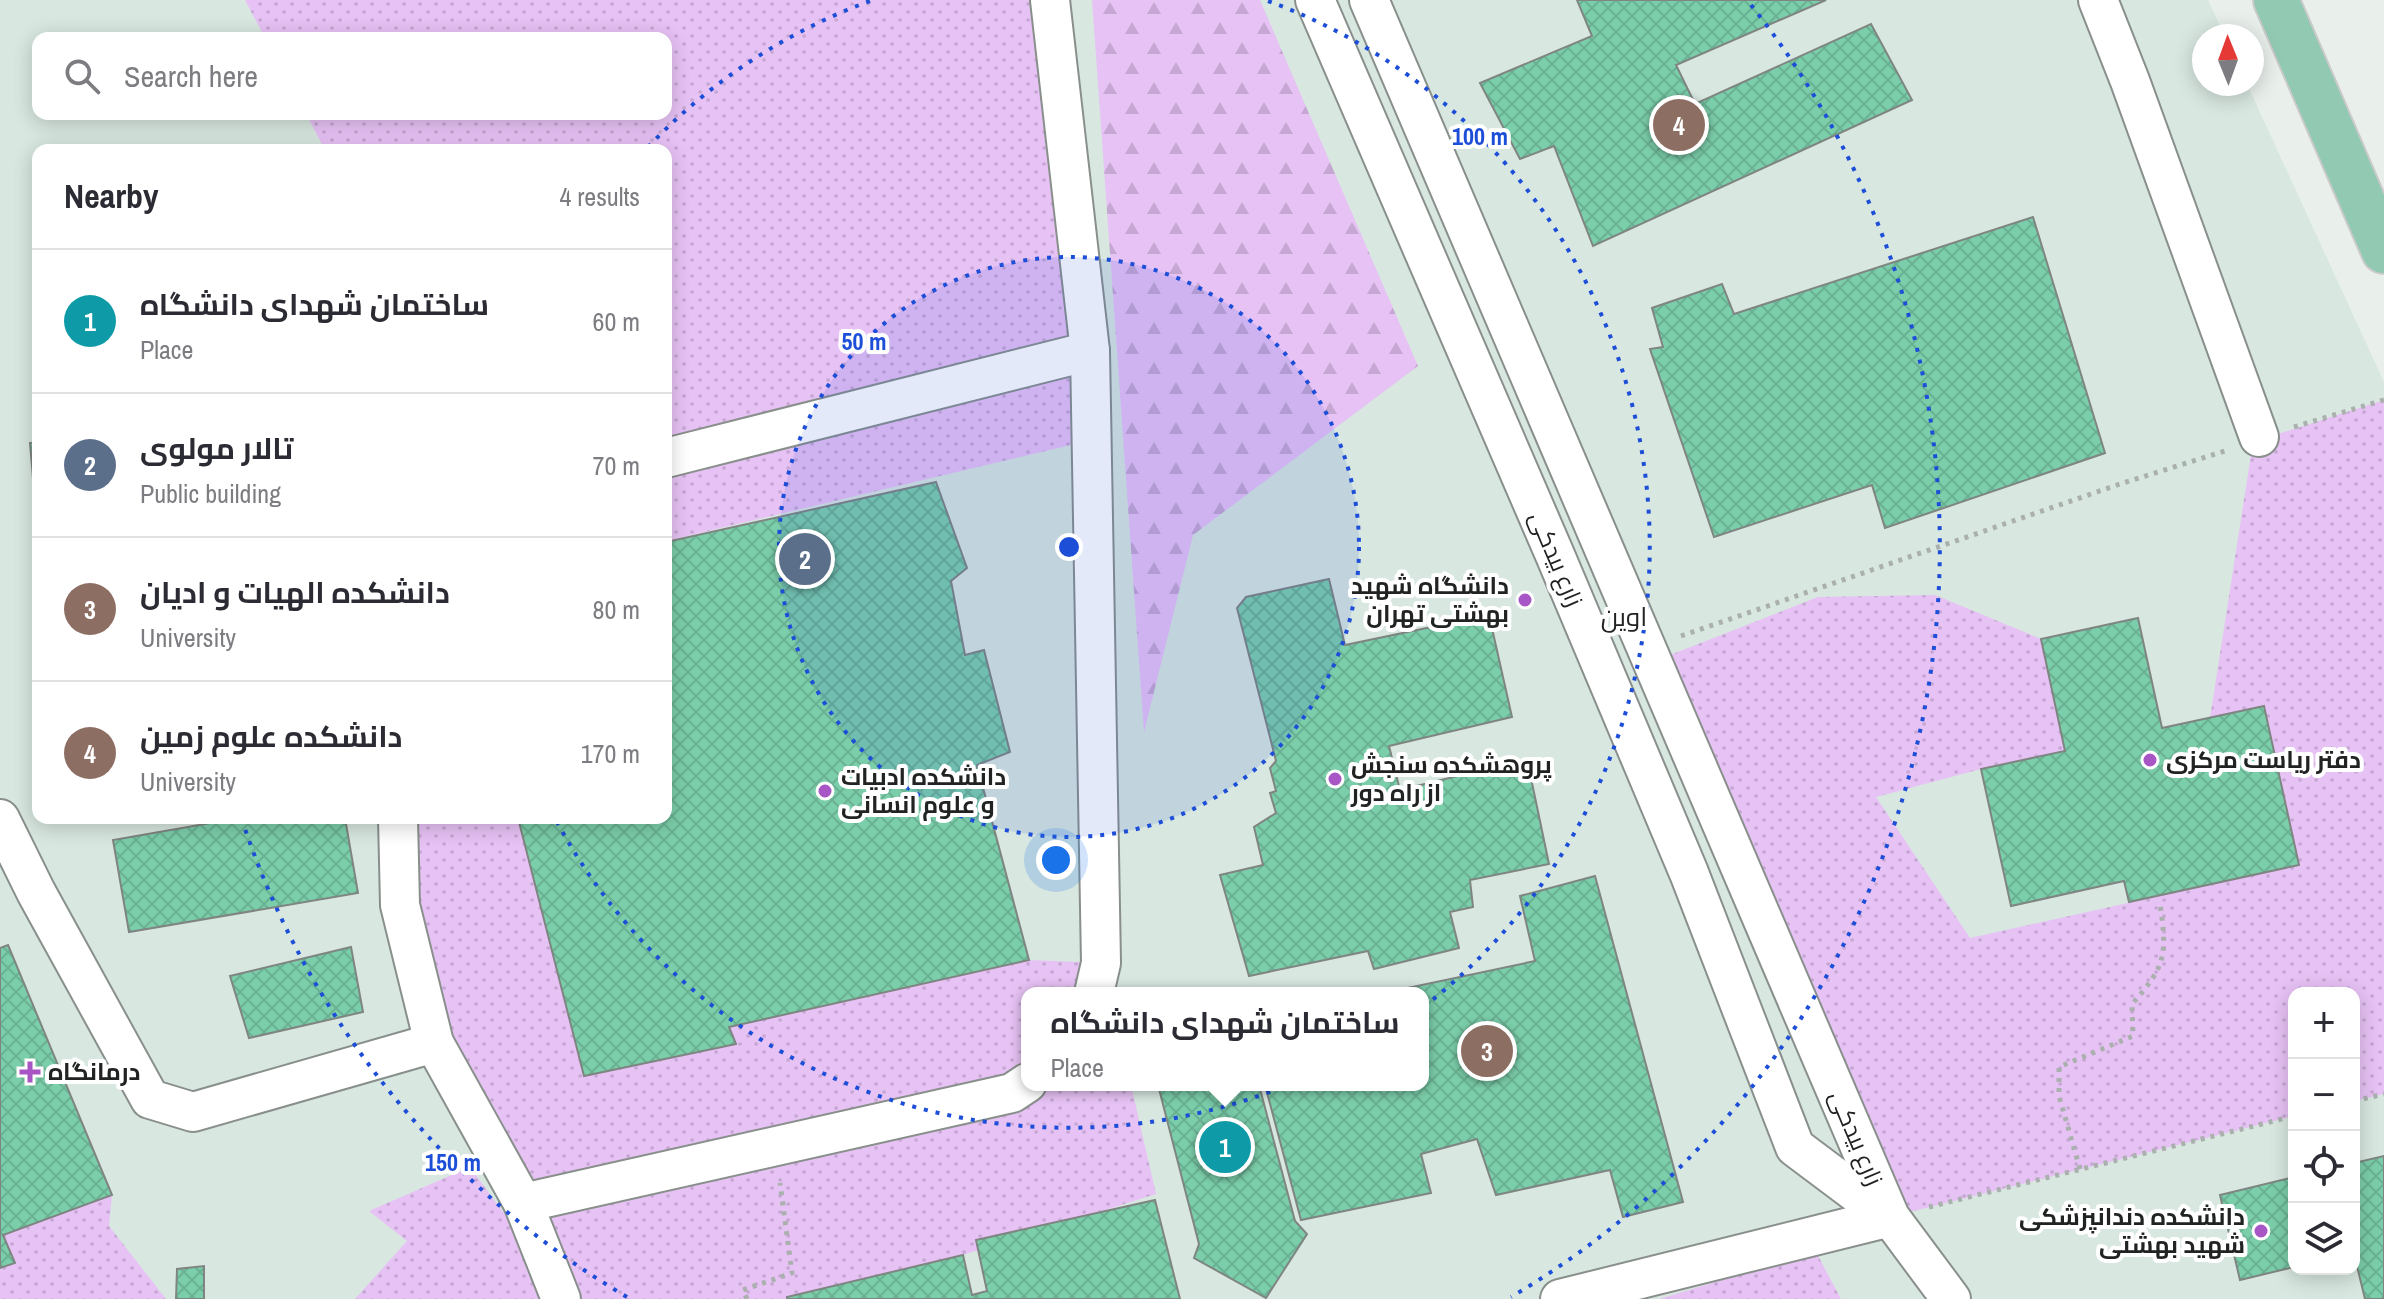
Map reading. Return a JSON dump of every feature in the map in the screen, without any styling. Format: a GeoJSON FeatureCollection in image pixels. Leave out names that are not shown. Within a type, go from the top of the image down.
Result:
{"type":"FeatureCollection","features":[{"type":"Feature","properties":{"kind":"main road"},"geometry":{"type":"LineString","coordinates":[[2276,0],[2384,251]]}},
{"type":"Feature","properties":{"kind":"lane"},"geometry":{"type":"LineString","coordinates":[[1050,0],[1090,351],[1101,963],[1095,987]]}},
{"type":"Feature","properties":{"kind":"lane","name":"زارع بیدکی"},"geometry":{"type":"LineString","coordinates":[[1315,0],[1689,873],[1795,1147],[1890,1217]]}},
{"type":"Feature","properties":{"kind":"lane","name":"زارع بیدکی"},"geometry":{"type":"LineString","coordinates":[[1369,0],[1890,1217],[1951,1299]]}},
{"type":"Feature","properties":{"kind":"lane"},"geometry":{"type":"LineString","coordinates":[[2098,0],[2259,437]]}},
{"type":"Feature","properties":{"kind":"lane"},"geometry":{"type":"LineString","coordinates":[[672,456],[1090,351]]}},
{"type":"Feature","properties":{"kind":"lane"},"geometry":{"type":"LineString","coordinates":[[0,819],[36,892],[150,1099],[193,1112],[434,1043]]}},
{"type":"Feature","properties":{"kind":"lane"},"geometry":{"type":"LineString","coordinates":[[398,824],[400,905],[434,1043],[523,1203],[561,1299]]}},
{"type":"Feature","properties":{"kind":"lane"},"geometry":{"type":"LineString","coordinates":[[523,1203],[1012,1093],[1021,1087]]}},
{"type":"Feature","properties":{"kind":"lane"},"geometry":{"type":"LineString","coordinates":[[1560,1299],[1890,1217]]}},
{"type":"Feature","properties":{"kind":"path"},"geometry":{"type":"LineString","coordinates":[[1647,649],[2105,489],[2253,442],[2259,437],[2384,400]]}},
{"type":"Feature","properties":{"kind":"path"},"geometry":{"type":"LineString","coordinates":[[2080,1169],[2059,1096],[2059,1067],[2133,1036],[2132,1004],[2152,982],[2161,963],[2165,942],[2160,903]]}},
{"type":"Feature","properties":{"kind":"path"},"geometry":{"type":"LineString","coordinates":[[2360,1100],[2384,1094]]}},
{"type":"Feature","properties":{"kind":"path"},"geometry":{"type":"LineString","coordinates":[[1890,1217],[2288,1117]]}},
{"type":"Feature","properties":{"kind":"path"},"geometry":{"type":"LineString","coordinates":[[747,1299],[743,1290],[792,1273],[775,1147]]}},
{"type":"Feature","properties":{"kind":"shaded area","name":"دانشگاه شهید بهشتی تهران"},"geometry":{"type":"Polygon","coordinates":[[[0,0],[2208,0],[2219,24],[2192,24],[2192,96],[2253,96],[2384,382],[2384,1299],[0,1299],[0,0]]]}},
{"type":"Feature","properties":{"kind":"green space"},"geometry":{"type":"Polygon","coordinates":[[[245,0],[1050,0],[1092,440],[672,540],[672,144],[322,144],[309,120],[672,120],[672,32],[262,32],[245,0]]]}},
{"type":"Feature","properties":{"kind":"green space"},"geometry":{"type":"Polygon","coordinates":[[[1092,0],[1260,0],[1418,366],[1193,535],[1144,732],[1092,0]]]}},
{"type":"Feature","properties":{"kind":"green space"},"geometry":{"type":"Polygon","coordinates":[[[2384,400],[2384,1094],[2360,1100],[2360,987],[2288,987],[2288,1118],[1890,1217],[1670,655],[1818,597],[1935,595],[2041,639],[2065,751],[1876,797],[1970,938],[2299,865],[2265,707],[2210,718],[2253,442],[2384,400]]]}},
{"type":"Feature","properties":{"kind":"green space"},"geometry":{"type":"Polygon","coordinates":[[[399,824],[520,824],[584,1076],[735,1044],[729,1027],[1029,960],[1101,963],[1095,987],[1021,987],[1021,1091],[1132,1091],[1156,1194],[963,1255],[787,1299],[561,1299],[434,1043],[399,824]]]}},
{"type":"Feature","properties":{"kind":"green space"},"geometry":{"type":"Polygon","coordinates":[[[470,1167],[520,1235],[543,1299],[355,1299],[407,1241],[369,1211],[470,1167]]]}},
{"type":"Feature","properties":{"kind":"green space"},"geometry":{"type":"Polygon","coordinates":[[[112,1195],[109,1226],[166,1299],[0,1299],[0,1268],[15,1263],[3,1235],[112,1195]]]}},
{"type":"Feature","properties":{"kind":"green space"},"geometry":{"type":"Polygon","coordinates":[[[1816,1252],[1841,1299],[1659,1299],[1816,1252]]]}},
{"type":"Feature","properties":{"kind":"building"},"geometry":{"type":"Polygon","coordinates":[[[1577,0],[1826,0],[1676,65],[1695,104],[1871,24],[1912,100],[1593,246],[1554,146],[1520,159],[1480,83],[1592,36],[1577,0]]]}},
{"type":"Feature","properties":{"kind":"building"},"geometry":{"type":"Polygon","coordinates":[[[2033,217],[2105,453],[1885,528],[1872,485],[1714,537],[1650,349],[1663,347],[1652,308],[1722,284],[1734,314],[2033,217]]]}},
{"type":"Feature","properties":{"kind":"building","name":"دانشکده ادبیات و علوم انسانی"},"geometry":{"type":"Polygon","coordinates":[[[936,482],[967,568],[951,581],[965,655],[984,650],[1010,752],[977,765],[1029,960],[729,1027],[736,1044],[584,1076],[520,824],[672,824],[672,541],[936,482]]]}},
{"type":"Feature","properties":{"kind":"building","name":"پروهشکده سنجش از راه دور"},"geometry":{"type":"Polygon","coordinates":[[[1329,579],[1345,645],[1489,615],[1512,717],[1389,746],[1400,790],[1527,759],[1549,864],[1470,880],[1473,907],[1450,912],[1459,948],[1374,969],[1368,951],[1249,976],[1220,875],[1263,865],[1254,827],[1276,813],[1270,793],[1276,791],[1270,768],[1276,761],[1237,608],[1246,597],[1329,579]]]}},
{"type":"Feature","properties":{"kind":"building","name":"دفتر ریاست مرکزی"},"geometry":{"type":"Polygon","coordinates":[[[2138,618],[2162,728],[2264,706],[2299,865],[2129,902],[2124,881],[2011,906],[1981,769],[2065,751],[2041,639],[2138,618]]]}},
{"type":"Feature","properties":{"kind":"building"},"geometry":{"type":"Polygon","coordinates":[[[205,824],[346,824],[358,893],[129,932],[113,840],[205,824]]]}},
{"type":"Feature","properties":{"kind":"building"},"geometry":{"type":"Polygon","coordinates":[[[1595,876],[1683,1202],[1623,1217],[1610,1170],[1496,1195],[1477,1139],[1421,1154],[1431,1193],[1301,1220],[1267,1091],[1429,1091],[1429,987],[1412,987],[1535,961],[1520,896],[1595,876]]]}},
{"type":"Feature","properties":{"kind":"building","name":"درمانگاه"},"geometry":{"type":"Polygon","coordinates":[[[8,945],[112,1195],[3,1235],[15,1263],[0,1268],[0,948],[8,945]]]}},
{"type":"Feature","properties":{"kind":"building"},"geometry":{"type":"Polygon","coordinates":[[[351,947],[363,1012],[249,1038],[230,976],[351,947]]]}},
{"type":"Feature","properties":{"kind":"building"},"geometry":{"type":"Polygon","coordinates":[[[1160,1091],[1261,1091],[1295,1221],[1307,1234],[1266,1298],[1194,1258],[1199,1244],[1160,1091]]]}},
{"type":"Feature","properties":{"kind":"building"},"geometry":{"type":"Polygon","coordinates":[[[2384,1156],[2384,1299],[2365,1299],[2359,1275],[2360,1162],[2384,1156]]]}},
{"type":"Feature","properties":{"kind":"building","name":"دانشکده دندانپزشکی شهید بهشتی"},"geometry":{"type":"Polygon","coordinates":[[[2288,1178],[2288,1268],[2240,1280],[2220,1195],[2288,1178]]]}},
{"type":"Feature","properties":{"kind":"building"},"geometry":{"type":"Polygon","coordinates":[[[1155,1200],[1180,1299],[787,1299],[963,1255],[972,1295],[987,1291],[976,1240],[1155,1200]]]}},
{"type":"Feature","properties":{"kind":"building"},"geometry":{"type":"Polygon","coordinates":[[[204,1266],[204,1299],[176,1299],[177,1269],[204,1266]]]}},
{"type":"Feature","properties":{"kind":"place","name":"دانشکده علوم زمین"},"geometry":{"type":"Point","coordinates":[1679,125]}},
{"type":"Feature","properties":{"kind":"place","name":"تالار مولوی"},"geometry":{"type":"Point","coordinates":[805,559]}},
{"type":"Feature","properties":{"kind":"place","name":"دانشگاه شهید بهشتی تهران"},"geometry":{"type":"Point","coordinates":[1525,600]}},
{"type":"Feature","properties":{"kind":"place","name":"دفتر ریاست مرکزی"},"geometry":{"type":"Point","coordinates":[2150,760]}},
{"type":"Feature","properties":{"kind":"place","name":"پروهشکده سنجش از راه دور"},"geometry":{"type":"Point","coordinates":[1335,779]}},
{"type":"Feature","properties":{"kind":"place","name":"دانشکده ادبیات و علوم انسانی"},"geometry":{"type":"Point","coordinates":[825,791]}},
{"type":"Feature","properties":{"kind":"place","name":"دانشکده الهیات و ادیان"},"geometry":{"type":"Point","coordinates":[1487,1051]}},
{"type":"Feature","properties":{"kind":"place","name":"درمانگاه"},"geometry":{"type":"Point","coordinates":[30,1072]}},
{"type":"Feature","properties":{"kind":"place","name":"ساختمان شهدای دانشگاه"},"geometry":{"type":"Point","coordinates":[1225,1147]}},
{"type":"Feature","properties":{"kind":"place","name":"دانشکده دندانپزشکی شهید بهشتی"},"geometry":{"type":"Point","coordinates":[2261,1231]}},
{"type":"Feature","properties":{"kind":"district","name":"اوین"},"geometry":{"type":"Point","coordinates":[1624,617]}}]}
